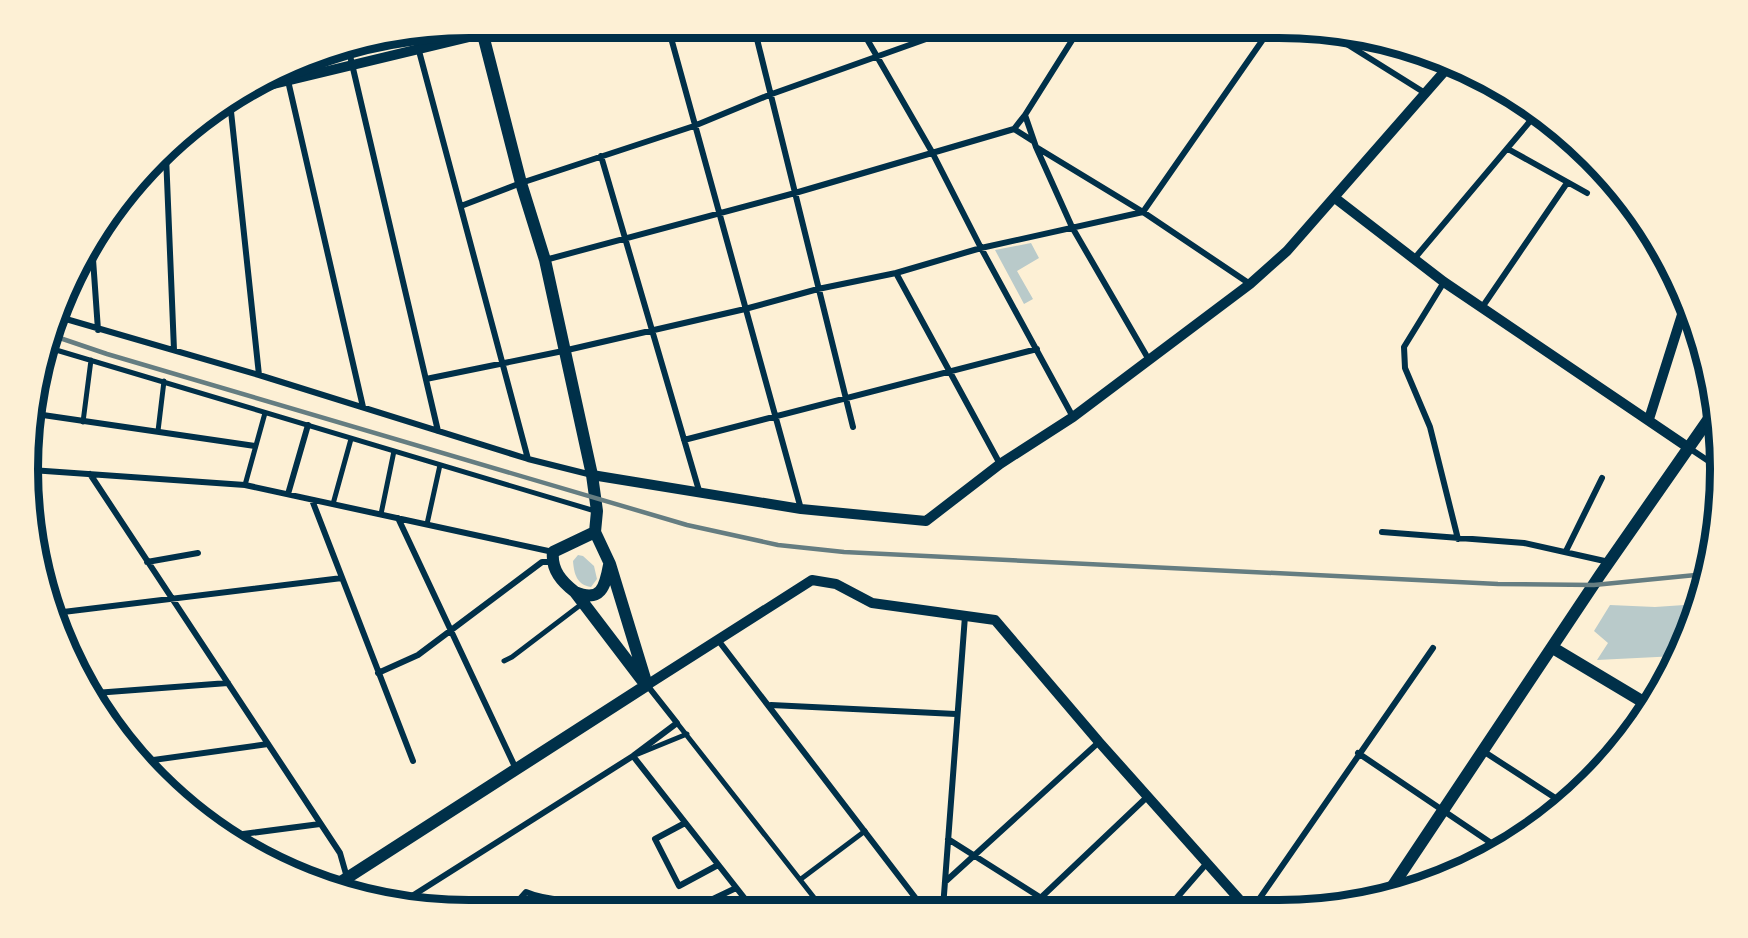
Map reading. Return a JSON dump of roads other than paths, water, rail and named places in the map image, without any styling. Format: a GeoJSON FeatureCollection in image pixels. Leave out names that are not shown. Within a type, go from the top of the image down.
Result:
{"type":"FeatureCollection","features":[{"type":"Feature","properties":{"kind":"main road"},"geometry":{"type":"LineString","coordinates":[[484,38],[521,183],[544,260],[592,475],[597,511],[595,532],[610,564],[647,685]]}},
{"type":"Feature","properties":{"kind":"main road"},"geometry":{"type":"LineString","coordinates":[[1393,885],[1607,566],[1708,421]]}},
{"type":"Feature","properties":{"kind":"main road"},"geometry":{"type":"LineString","coordinates":[[595,532],[552,557],[564,584],[579,598],[647,685]]}},
{"type":"Feature","properties":{"kind":"main road"},"geometry":{"type":"LineString","coordinates":[[579,598],[594,596],[602,590],[610,564]]}},
{"type":"Feature","properties":{"kind":"main road"},"geometry":{"type":"LineString","coordinates":[[1553,648],[1643,702]]}},
{"type":"Feature","properties":{"kind":"main road"},"geometry":{"type":"LineString","coordinates":[[342,882],[647,685]]}},
{"type":"Feature","properties":{"kind":"street"},"geometry":{"type":"LineString","coordinates":[[290,77],[352,66],[455,38]]}},
{"type":"Feature","properties":{"kind":"street"},"geometry":{"type":"LineString","coordinates":[[671,38],[801,508]]}},
{"type":"Feature","properties":{"kind":"street"},"geometry":{"type":"LineString","coordinates":[[756,38],[853,427]]}},
{"type":"Feature","properties":{"kind":"street"},"geometry":{"type":"LineString","coordinates":[[866,38],[932,152],[981,248],[1073,417]]}},
{"type":"Feature","properties":{"kind":"street"},"geometry":{"type":"LineString","coordinates":[[462,206],[521,183],[694,126],[769,95],[928,38]]}},
{"type":"Feature","properties":{"kind":"street"},"geometry":{"type":"LineString","coordinates":[[544,260],[795,193],[1014,129],[1025,115],[1071,38]]}},
{"type":"Feature","properties":{"kind":"street"},"geometry":{"type":"LineString","coordinates":[[426,379],[563,351],[745,309],[818,289],[896,273],[981,248],[1143,212],[1265,38]]}},
{"type":"Feature","properties":{"kind":"street"},"geometry":{"type":"LineString","coordinates":[[416,41],[528,459]]}},
{"type":"Feature","properties":{"kind":"street"},"geometry":{"type":"LineString","coordinates":[[1345,43],[1425,93]]}},
{"type":"Feature","properties":{"kind":"street"},"geometry":{"type":"LineString","coordinates":[[350,54],[438,431]]}},
{"type":"Feature","properties":{"kind":"street"},"geometry":{"type":"LineString","coordinates":[[64,319],[259,375],[528,459],[592,475],[735,499],[926,521],[1000,464],[1073,417],[1250,284],[1287,251],[1445,71]]}},
{"type":"Feature","properties":{"kind":"street"},"geometry":{"type":"LineString","coordinates":[[287,78],[363,407]]}},
{"type":"Feature","properties":{"kind":"street"},"geometry":{"type":"LineString","coordinates":[[231,109],[259,375]]}},
{"type":"Feature","properties":{"kind":"street"},"geometry":{"type":"LineString","coordinates":[[1025,115],[1035,144],[1072,227],[1149,360]]}},
{"type":"Feature","properties":{"kind":"street"},"geometry":{"type":"LineString","coordinates":[[1413,260],[1532,119]]}},
{"type":"Feature","properties":{"kind":"street"},"geometry":{"type":"LineString","coordinates":[[1014,129],[1250,284]]}},
{"type":"Feature","properties":{"kind":"street"},"geometry":{"type":"LineString","coordinates":[[1508,149],[1587,193]]}},
{"type":"Feature","properties":{"kind":"street"},"geometry":{"type":"LineString","coordinates":[[601,156],[700,494]]}},
{"type":"Feature","properties":{"kind":"street"},"geometry":{"type":"LineString","coordinates":[[166,162],[174,350]]}},
{"type":"Feature","properties":{"kind":"street"},"geometry":{"type":"LineString","coordinates":[[1482,306],[1567,183]]}},
{"type":"Feature","properties":{"kind":"street"},"geometry":{"type":"LineString","coordinates":[[1335,198],[1444,282],[1710,462]]}},
{"type":"Feature","properties":{"kind":"street"},"geometry":{"type":"LineString","coordinates":[[93,257],[98,330]]}},
{"type":"Feature","properties":{"kind":"street"},"geometry":{"type":"LineString","coordinates":[[896,273],[1000,464]]}},
{"type":"Feature","properties":{"kind":"street"},"geometry":{"type":"LineString","coordinates":[[1444,282],[1404,347],[1405,368],[1430,427],[1458,539]]}},
{"type":"Feature","properties":{"kind":"street"},"geometry":{"type":"LineString","coordinates":[[1649,419],[1682,315]]}},
{"type":"Feature","properties":{"kind":"street"},"geometry":{"type":"LineString","coordinates":[[54,349],[597,511]]}},
{"type":"Feature","properties":{"kind":"street"},"geometry":{"type":"LineString","coordinates":[[684,440],[1037,349]]}},
{"type":"Feature","properties":{"kind":"street"},"geometry":{"type":"LineString","coordinates":[[82,422],[91,360]]}},
{"type":"Feature","properties":{"kind":"street"},"geometry":{"type":"LineString","coordinates":[[158,431],[164,381]]}},
{"type":"Feature","properties":{"kind":"street"},"geometry":{"type":"LineString","coordinates":[[245,485],[265,413]]}},
{"type":"Feature","properties":{"kind":"street"},"geometry":{"type":"LineString","coordinates":[[41,415],[255,446]]}},
{"type":"Feature","properties":{"kind":"street"},"geometry":{"type":"LineString","coordinates":[[288,494],[308,425]]}},
{"type":"Feature","properties":{"kind":"street"},"geometry":{"type":"LineString","coordinates":[[333,504],[351,439]]}},
{"type":"Feature","properties":{"kind":"street"},"geometry":{"type":"LineString","coordinates":[[381,514],[394,451]]}},
{"type":"Feature","properties":{"kind":"street"},"geometry":{"type":"LineString","coordinates":[[427,524],[440,465]]}},
{"type":"Feature","properties":{"kind":"street"},"geometry":{"type":"LineString","coordinates":[[38,470],[245,485],[427,524],[552,557]]}},
{"type":"Feature","properties":{"kind":"street"},"geometry":{"type":"LineString","coordinates":[[90,474],[147,562],[175,598],[340,853],[348,883]]}},
{"type":"Feature","properties":{"kind":"street"},"geometry":{"type":"LineString","coordinates":[[1566,551],[1602,478]]}},
{"type":"Feature","properties":{"kind":"street"},"geometry":{"type":"LineString","coordinates":[[312,500],[413,761]]}},
{"type":"Feature","properties":{"kind":"street"},"geometry":{"type":"LineString","coordinates":[[398,518],[449,632],[516,769]]}},
{"type":"Feature","properties":{"kind":"street"},"geometry":{"type":"LineString","coordinates":[[1382,532],[1524,543],[1566,551],[1607,566]]}},
{"type":"Feature","properties":{"kind":"street"},"geometry":{"type":"LineString","coordinates":[[147,562],[198,553]]}},
{"type":"Feature","properties":{"kind":"street"},"geometry":{"type":"LineString","coordinates":[[378,673],[418,655],[542,561],[552,557]]}},
{"type":"Feature","properties":{"kind":"street"},"geometry":{"type":"LineString","coordinates":[[62,612],[342,578]]}},
{"type":"Feature","properties":{"kind":"street"},"geometry":{"type":"LineString","coordinates":[[817,900],[647,685],[812,580],[836,584],[872,603],[995,620],[1147,797],[1240,900]]}},
{"type":"Feature","properties":{"kind":"street"},"geometry":{"type":"LineString","coordinates":[[504,661],[538,638],[579,598]]}},
{"type":"Feature","properties":{"kind":"street"},"geometry":{"type":"LineString","coordinates":[[944,900],[965,616]]}},
{"type":"Feature","properties":{"kind":"street"},"geometry":{"type":"LineString","coordinates":[[718,640],[771,705],[917,900]]}},
{"type":"Feature","properties":{"kind":"street"},"geometry":{"type":"LineString","coordinates":[[1258,900],[1358,753],[1433,648]]}},
{"type":"Feature","properties":{"kind":"street"},"geometry":{"type":"LineString","coordinates":[[100,693],[228,683]]}},
{"type":"Feature","properties":{"kind":"street"},"geometry":{"type":"LineString","coordinates":[[771,705],[957,714]]}},
{"type":"Feature","properties":{"kind":"street"},"geometry":{"type":"LineString","coordinates":[[411,897],[633,756],[677,723]]}},
{"type":"Feature","properties":{"kind":"street"},"geometry":{"type":"LineString","coordinates":[[633,756],[687,734]]}},
{"type":"Feature","properties":{"kind":"street"},"geometry":{"type":"LineString","coordinates":[[945,882],[1099,742]]}},
{"type":"Feature","properties":{"kind":"street"},"geometry":{"type":"LineString","coordinates":[[151,760],[268,744]]}},
{"type":"Feature","properties":{"kind":"street"},"geometry":{"type":"LineString","coordinates":[[1483,752],[1557,799]]}},
{"type":"Feature","properties":{"kind":"street"},"geometry":{"type":"LineString","coordinates":[[1358,753],[1493,844]]}},
{"type":"Feature","properties":{"kind":"street"},"geometry":{"type":"LineString","coordinates":[[633,756],[746,900]]}},
{"type":"Feature","properties":{"kind":"street"},"geometry":{"type":"LineString","coordinates":[[1041,898],[1147,797]]}},
{"type":"Feature","properties":{"kind":"street"},"geometry":{"type":"LineString","coordinates":[[685,822],[655,838],[679,886],[718,865]]}},
{"type":"Feature","properties":{"kind":"street"},"geometry":{"type":"LineString","coordinates":[[239,835],[320,824]]}},
{"type":"Feature","properties":{"kind":"street"},"geometry":{"type":"LineString","coordinates":[[801,879],[865,831]]}},
{"type":"Feature","properties":{"kind":"street"},"geometry":{"type":"LineString","coordinates":[[948,839],[1044,900]]}},
{"type":"Feature","properties":{"kind":"street"},"geometry":{"type":"LineString","coordinates":[[1175,900],[1207,862]]}},
{"type":"Feature","properties":{"kind":"street"},"geometry":{"type":"LineString","coordinates":[[711,900],[736,888]]}},
{"type":"Feature","properties":{"kind":"street"},"geometry":{"type":"LineString","coordinates":[[519,900],[526,892],[543,900]]}},
{"type":"Feature","properties":{"kind":"railway"},"geometry":{"type":"LineString","coordinates":[[58,337],[107,354],[687,525],[778,545],[844,552],[1498,584],[1594,585],[1697,575]]}}]}
